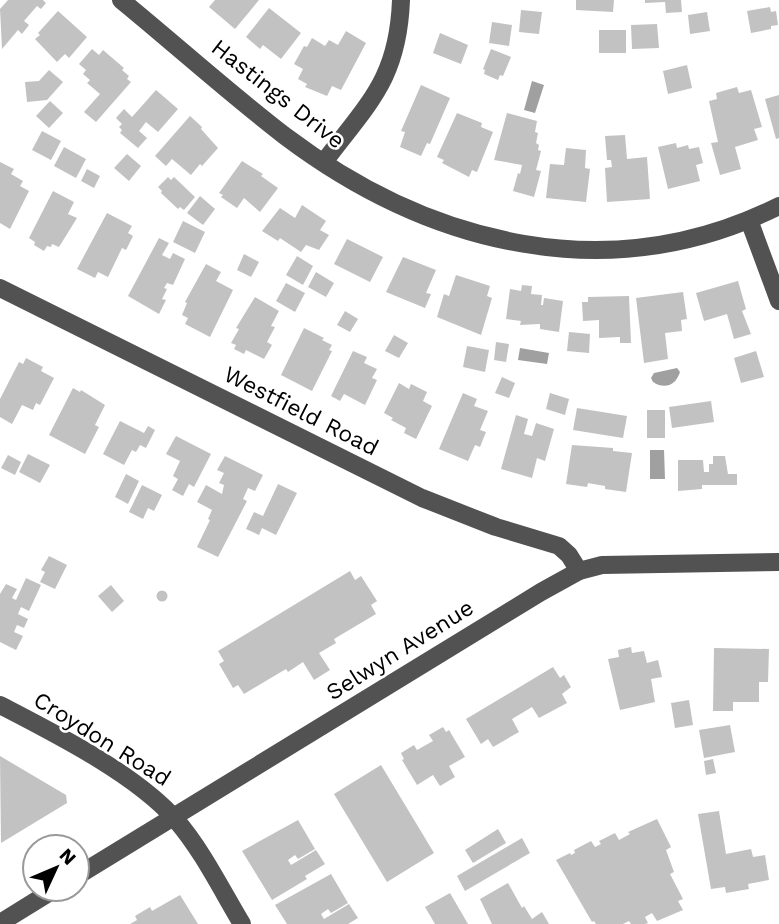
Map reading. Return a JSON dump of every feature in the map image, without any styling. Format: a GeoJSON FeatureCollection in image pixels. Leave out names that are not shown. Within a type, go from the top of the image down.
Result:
{"type":"FeatureCollection","features":[{"type":"Feature","properties":{"kind":"street","name":"Hastings Drive"},"geometry":{"type":"LineString","coordinates":[[121,0],[285,136],[324,162],[375,192],[424,215],[482,236],[533,246],[587,251],[643,248],[706,235],[779,206]]}},
{"type":"Feature","properties":{"kind":"street"},"geometry":{"type":"LineString","coordinates":[[324,162],[367,108],[386,75],[397,45],[401,0]]}},
{"type":"Feature","properties":{"kind":"street"},"geometry":{"type":"LineString","coordinates":[[749,220],[779,301]]}},
{"type":"Feature","properties":{"kind":"street","name":"Westfield Road"},"geometry":{"type":"LineString","coordinates":[[0,288],[422,498],[496,527],[559,546],[569,555],[579,571]]}},
{"type":"Feature","properties":{"kind":"street","name":"Selwyn Avenue"},"geometry":{"type":"LineString","coordinates":[[91,867],[579,571],[613,564],[779,562]]}},
{"type":"Feature","properties":{"kind":"street","name":"Croydon Road"},"geometry":{"type":"LineString","coordinates":[[0,705],[93,757],[146,792],[173,817],[192,842],[242,924]]}},
{"type":"Feature","properties":{"kind":"street"},"geometry":{"type":"LineString","coordinates":[[0,923],[32,903]]}},
{"type":"Feature","properties":{"kind":"shaded area"},"geometry":{"type":"Polygon","coordinates":[[[532,81],[544,85],[535,113],[524,110],[532,81]]]}},
{"type":"Feature","properties":{"kind":"shaded area"},"geometry":{"type":"Polygon","coordinates":[[[520,348],[549,353],[547,364],[518,360],[520,348]]]}},
{"type":"Feature","properties":{"kind":"shaded area"},"geometry":{"type":"Polygon","coordinates":[[[677,368],[680,372],[670,385],[662,386],[651,378],[654,373],[677,368]]]}},
{"type":"Feature","properties":{"kind":"shaded area"},"geometry":{"type":"Polygon","coordinates":[[[650,450],[664,450],[665,479],[650,479],[650,450]]]}},
{"type":"Feature","properties":{"kind":"building"},"geometry":{"type":"Polygon","coordinates":[[[8,0],[43,0],[46,3],[41,9],[37,6],[24,21],[29,25],[22,34],[18,30],[2,49],[0,9],[8,0]]]}},
{"type":"Feature","properties":{"kind":"building"},"geometry":{"type":"Polygon","coordinates":[[[215,0],[259,0],[235,29],[209,7],[215,0]]]}},
{"type":"Feature","properties":{"kind":"building"},"geometry":{"type":"Polygon","coordinates":[[[576,0],[614,0],[613,12],[576,10],[576,0]]]}},
{"type":"Feature","properties":{"kind":"building"},"geometry":{"type":"Polygon","coordinates":[[[645,0],[681,0],[682,12],[666,13],[665,2],[645,3],[645,0]]]}},
{"type":"Feature","properties":{"kind":"building"},"geometry":{"type":"Polygon","coordinates":[[[770,7],[771,12],[776,11],[778,25],[751,33],[747,11],[770,7]]]}},
{"type":"Feature","properties":{"kind":"building"},"geometry":{"type":"Polygon","coordinates":[[[269,8],[301,33],[281,59],[263,45],[260,49],[246,37],[269,8]]]}},
{"type":"Feature","properties":{"kind":"building"},"geometry":{"type":"Polygon","coordinates":[[[521,10],[542,12],[539,34],[519,32],[521,10]]]}},
{"type":"Feature","properties":{"kind":"building"},"geometry":{"type":"Polygon","coordinates":[[[58,11],[87,37],[69,58],[65,54],[57,62],[35,39],[58,11]]]}},
{"type":"Feature","properties":{"kind":"building"},"geometry":{"type":"Polygon","coordinates":[[[707,12],[710,31],[690,34],[688,15],[707,12]]]}},
{"type":"Feature","properties":{"kind":"building"},"geometry":{"type":"Polygon","coordinates":[[[492,22],[512,25],[509,46],[489,43],[492,22]]]}},
{"type":"Feature","properties":{"kind":"building"},"geometry":{"type":"Polygon","coordinates":[[[657,24],[659,48],[632,49],[631,25],[657,24]]]}},
{"type":"Feature","properties":{"kind":"building"},"geometry":{"type":"Polygon","coordinates":[[[599,30],[626,30],[626,53],[599,53],[599,30]]]}},
{"type":"Feature","properties":{"kind":"building"},"geometry":{"type":"Polygon","coordinates":[[[346,31],[366,43],[341,90],[332,86],[327,96],[305,87],[307,84],[298,79],[303,69],[294,64],[304,46],[307,47],[312,38],[325,46],[329,40],[338,45],[346,31]]]}},
{"type":"Feature","properties":{"kind":"building"},"geometry":{"type":"Polygon","coordinates":[[[440,33],[468,45],[461,64],[433,53],[440,33]]]}},
{"type":"Feature","properties":{"kind":"building"},"geometry":{"type":"Polygon","coordinates":[[[92,49],[99,55],[103,50],[124,68],[122,70],[131,82],[96,122],[84,112],[100,94],[87,83],[90,80],[83,74],[86,70],[79,64],[92,49]]]}},
{"type":"Feature","properties":{"kind":"building"},"geometry":{"type":"Polygon","coordinates":[[[491,49],[511,57],[503,76],[500,75],[498,80],[484,74],[483,69],[491,49]]]}},
{"type":"Feature","properties":{"kind":"building"},"geometry":{"type":"Polygon","coordinates":[[[687,65],[692,88],[668,94],[663,71],[687,65]]]}},
{"type":"Feature","properties":{"kind":"building"},"geometry":{"type":"Polygon","coordinates":[[[49,70],[63,82],[47,100],[27,102],[25,82],[39,81],[49,70]]]}},
{"type":"Feature","properties":{"kind":"building"},"geometry":{"type":"Polygon","coordinates":[[[421,85],[450,98],[430,144],[427,143],[421,156],[400,147],[405,132],[401,131],[421,85]]]}},
{"type":"Feature","properties":{"kind":"building"},"geometry":{"type":"Polygon","coordinates":[[[737,87],[739,93],[751,90],[762,127],[754,129],[758,140],[735,147],[741,169],[720,175],[711,143],[718,142],[709,101],[717,99],[716,93],[737,87]]]}},
{"type":"Feature","properties":{"kind":"building"},"geometry":{"type":"Polygon","coordinates":[[[156,90],[178,109],[158,132],[146,122],[139,131],[147,138],[138,148],[120,133],[122,130],[119,127],[122,124],[116,118],[124,109],[132,117],[156,90]]]}},
{"type":"Feature","properties":{"kind":"building"},"geometry":{"type":"Polygon","coordinates":[[[779,95],[779,138],[776,139],[765,99],[779,95]]]}},
{"type":"Feature","properties":{"kind":"building"},"geometry":{"type":"Polygon","coordinates":[[[50,101],[63,113],[49,128],[36,116],[50,101]]]}},
{"type":"Feature","properties":{"kind":"building"},"geometry":{"type":"Polygon","coordinates":[[[457,113],[482,123],[481,127],[493,132],[477,172],[472,170],[469,177],[442,163],[444,160],[437,157],[457,113]]]}},
{"type":"Feature","properties":{"kind":"building"},"geometry":{"type":"Polygon","coordinates":[[[507,113],[537,121],[536,143],[541,151],[536,170],[541,171],[534,197],[513,191],[522,165],[494,160],[507,113]]]}},
{"type":"Feature","properties":{"kind":"building"},"geometry":{"type":"Polygon","coordinates":[[[190,116],[218,148],[191,175],[172,159],[166,166],[155,156],[190,116]]]}},
{"type":"Feature","properties":{"kind":"building"},"geometry":{"type":"Polygon","coordinates":[[[42,131],[61,141],[51,160],[32,150],[42,131]]]}},
{"type":"Feature","properties":{"kind":"building"},"geometry":{"type":"Polygon","coordinates":[[[625,135],[627,159],[647,157],[650,199],[607,202],[605,168],[612,167],[611,160],[607,160],[605,136],[625,135]]]}},
{"type":"Feature","properties":{"kind":"building"},"geometry":{"type":"Polygon","coordinates":[[[676,143],[677,148],[688,145],[689,149],[699,147],[703,163],[696,165],[700,181],[668,189],[658,147],[676,143]]]}},
{"type":"Feature","properties":{"kind":"building"},"geometry":{"type":"Polygon","coordinates":[[[64,147],[86,159],[76,178],[54,166],[64,147]]]}},
{"type":"Feature","properties":{"kind":"building"},"geometry":{"type":"Polygon","coordinates":[[[566,148],[586,150],[585,168],[590,169],[586,202],[546,198],[550,164],[564,165],[566,148]]]}},
{"type":"Feature","properties":{"kind":"building"},"geometry":{"type":"Polygon","coordinates":[[[127,154],[141,166],[129,181],[114,168],[127,154]]]}},
{"type":"Feature","properties":{"kind":"building"},"geometry":{"type":"Polygon","coordinates":[[[242,161],[263,174],[261,176],[278,188],[260,212],[244,198],[237,208],[219,193],[242,161]]]}},
{"type":"Feature","properties":{"kind":"building"},"geometry":{"type":"Polygon","coordinates":[[[0,162],[14,169],[11,174],[23,181],[20,186],[29,191],[10,229],[0,223],[0,162]]]}},
{"type":"Feature","properties":{"kind":"building"},"geometry":{"type":"Polygon","coordinates":[[[87,169],[100,176],[94,188],[81,181],[87,169]]]}},
{"type":"Feature","properties":{"kind":"building"},"geometry":{"type":"Polygon","coordinates":[[[168,177],[171,180],[174,177],[195,197],[184,210],[180,207],[178,209],[158,187],[168,177]]]}},
{"type":"Feature","properties":{"kind":"building"},"geometry":{"type":"Polygon","coordinates":[[[53,191],[74,202],[68,214],[77,218],[59,247],[52,244],[44,251],[29,238],[53,191]]]}},
{"type":"Feature","properties":{"kind":"building"},"geometry":{"type":"Polygon","coordinates":[[[200,196],[215,209],[203,225],[187,213],[200,196]]]}},
{"type":"Feature","properties":{"kind":"building"},"geometry":{"type":"Polygon","coordinates":[[[302,205],[326,221],[320,230],[329,235],[319,250],[306,245],[301,252],[280,238],[278,241],[262,231],[280,208],[295,218],[302,205]]]}},
{"type":"Feature","properties":{"kind":"building"},"geometry":{"type":"Polygon","coordinates":[[[107,213],[132,226],[128,233],[133,236],[126,250],[122,248],[108,277],[98,272],[95,278],[77,269],[107,213]]]}},
{"type":"Feature","properties":{"kind":"building"},"geometry":{"type":"Polygon","coordinates":[[[183,221],[205,232],[195,253],[173,242],[183,221]]]}},
{"type":"Feature","properties":{"kind":"building"},"geometry":{"type":"Polygon","coordinates":[[[159,238],[169,243],[162,255],[170,259],[173,253],[185,259],[173,285],[167,283],[164,288],[167,289],[162,299],[166,300],[159,314],[128,296],[159,238]]]}},
{"type":"Feature","properties":{"kind":"building"},"geometry":{"type":"Polygon","coordinates":[[[347,239],[383,257],[370,282],[334,264],[347,239]]]}},
{"type":"Feature","properties":{"kind":"building"},"geometry":{"type":"Polygon","coordinates":[[[244,254],[259,262],[251,277],[237,270],[244,254]]]}},
{"type":"Feature","properties":{"kind":"building"},"geometry":{"type":"Polygon","coordinates":[[[297,256],[313,266],[303,285],[286,275],[297,256]]]}},
{"type":"Feature","properties":{"kind":"building"},"geometry":{"type":"Polygon","coordinates":[[[403,257],[436,270],[426,293],[431,294],[425,308],[386,292],[403,257]]]}},
{"type":"Feature","properties":{"kind":"building"},"geometry":{"type":"Polygon","coordinates":[[[206,264],[221,272],[216,281],[233,290],[210,337],[185,324],[188,318],[182,315],[187,303],[185,302],[206,264]]]}},
{"type":"Feature","properties":{"kind":"building"},"geometry":{"type":"Polygon","coordinates":[[[316,272],[334,283],[326,297],[308,287],[316,272]]]}},
{"type":"Feature","properties":{"kind":"building"},"geometry":{"type":"Polygon","coordinates":[[[456,275],[490,286],[487,296],[492,298],[481,335],[437,317],[444,294],[449,296],[456,275]]]}},
{"type":"Feature","properties":{"kind":"building"},"geometry":{"type":"Polygon","coordinates":[[[738,281],[746,309],[742,311],[751,334],[734,339],[727,314],[704,321],[696,293],[738,281]]]}},
{"type":"Feature","properties":{"kind":"building"},"geometry":{"type":"Polygon","coordinates":[[[286,283],[305,293],[295,312],[276,301],[286,283]]]}},
{"type":"Feature","properties":{"kind":"building"},"geometry":{"type":"Polygon","coordinates":[[[522,285],[532,286],[531,294],[542,295],[541,305],[544,298],[563,301],[559,332],[540,329],[540,324],[520,325],[521,321],[506,319],[510,289],[521,291],[522,285]]]}},
{"type":"Feature","properties":{"kind":"building"},"geometry":{"type":"Polygon","coordinates":[[[683,292],[687,319],[681,320],[682,331],[665,333],[668,359],[644,363],[636,298],[683,292]]]}},
{"type":"Feature","properties":{"kind":"building"},"geometry":{"type":"Polygon","coordinates":[[[629,296],[631,343],[620,343],[620,337],[599,338],[599,320],[583,321],[582,302],[588,302],[588,297],[629,296]]]}},
{"type":"Feature","properties":{"kind":"building"},"geometry":{"type":"Polygon","coordinates":[[[255,297],[279,311],[267,342],[272,345],[264,359],[246,350],[244,354],[234,349],[236,345],[231,343],[239,329],[236,328],[255,297]]]}},
{"type":"Feature","properties":{"kind":"building"},"geometry":{"type":"Polygon","coordinates":[[[345,311],[358,319],[350,332],[337,325],[345,311]]]}},
{"type":"Feature","properties":{"kind":"building"},"geometry":{"type":"Polygon","coordinates":[[[304,328],[332,345],[329,350],[332,351],[312,391],[281,375],[304,328]]]}},
{"type":"Feature","properties":{"kind":"building"},"geometry":{"type":"Polygon","coordinates":[[[569,332],[590,334],[589,353],[567,351],[569,332]]]}},
{"type":"Feature","properties":{"kind":"building"},"geometry":{"type":"Polygon","coordinates":[[[394,335],[408,343],[399,358],[385,351],[394,335]]]}},
{"type":"Feature","properties":{"kind":"building"},"geometry":{"type":"Polygon","coordinates":[[[496,342],[509,344],[506,362],[494,360],[496,342]]]}},
{"type":"Feature","properties":{"kind":"building"},"geometry":{"type":"Polygon","coordinates":[[[467,346],[489,350],[485,372],[463,367],[467,346]]]}},
{"type":"Feature","properties":{"kind":"building"},"geometry":{"type":"Polygon","coordinates":[[[353,351],[367,357],[364,363],[377,369],[372,378],[377,380],[365,405],[344,394],[340,401],[331,396],[353,351]]]}},
{"type":"Feature","properties":{"kind":"building"},"geometry":{"type":"Polygon","coordinates":[[[756,351],[764,377],[741,383],[734,358],[756,351]]]}},
{"type":"Feature","properties":{"kind":"building"},"geometry":{"type":"Polygon","coordinates":[[[26,358],[43,367],[41,371],[54,378],[40,405],[36,403],[33,410],[22,405],[12,424],[0,417],[0,399],[19,362],[23,364],[26,358]]]}},
{"type":"Feature","properties":{"kind":"building"},"geometry":{"type":"Polygon","coordinates":[[[502,377],[515,383],[509,398],[495,393],[502,377]]]}},
{"type":"Feature","properties":{"kind":"building"},"geometry":{"type":"Polygon","coordinates":[[[399,383],[409,389],[411,384],[427,392],[423,401],[432,406],[416,439],[404,433],[406,428],[384,413],[399,383]]]}},
{"type":"Feature","properties":{"kind":"building"},"geometry":{"type":"Polygon","coordinates":[[[73,388],[105,405],[95,425],[99,427],[85,454],[49,435],[73,388]]]}},
{"type":"Feature","properties":{"kind":"building"},"geometry":{"type":"Polygon","coordinates":[[[463,393],[477,399],[474,406],[488,411],[480,430],[486,432],[480,447],[475,445],[468,461],[439,449],[463,393]]]}},
{"type":"Feature","properties":{"kind":"building"},"geometry":{"type":"Polygon","coordinates":[[[550,393],[569,399],[565,415],[546,409],[550,393]]]}},
{"type":"Feature","properties":{"kind":"building"},"geometry":{"type":"Polygon","coordinates":[[[711,401],[714,422],[672,428],[669,407],[711,401]]]}},
{"type":"Feature","properties":{"kind":"building"},"geometry":{"type":"Polygon","coordinates":[[[577,408],[627,416],[623,438],[573,430],[577,408]]]}},
{"type":"Feature","properties":{"kind":"building"},"geometry":{"type":"Polygon","coordinates":[[[647,410],[665,410],[665,438],[647,438],[647,410]]]}},
{"type":"Feature","properties":{"kind":"building"},"geometry":{"type":"Polygon","coordinates":[[[516,415],[528,419],[524,434],[532,436],[536,423],[554,429],[545,461],[537,458],[532,478],[501,469],[516,415]]]}},
{"type":"Feature","properties":{"kind":"building"},"geometry":{"type":"Polygon","coordinates":[[[120,421],[144,433],[148,426],[155,430],[146,448],[140,445],[136,452],[132,450],[124,465],[103,454],[120,421]]]}},
{"type":"Feature","properties":{"kind":"building"},"geometry":{"type":"Polygon","coordinates":[[[176,436],[211,454],[194,487],[189,484],[183,496],[172,490],[178,479],[173,476],[180,461],[166,454],[176,436]]]}},
{"type":"Feature","properties":{"kind":"building"},"geometry":{"type":"Polygon","coordinates":[[[572,445],[613,448],[613,451],[632,453],[626,492],[588,483],[587,487],[566,484],[572,445]]]}},
{"type":"Feature","properties":{"kind":"building"},"geometry":{"type":"Polygon","coordinates":[[[28,454],[50,465],[40,483],[19,472],[28,454]]]}},
{"type":"Feature","properties":{"kind":"building"},"geometry":{"type":"Polygon","coordinates":[[[8,455],[21,462],[15,475],[1,468],[8,455]]]}},
{"type":"Feature","properties":{"kind":"building"},"geometry":{"type":"Polygon","coordinates":[[[225,456],[263,475],[255,491],[248,488],[243,499],[247,501],[218,557],[197,547],[212,510],[197,502],[206,485],[222,494],[224,485],[219,483],[224,473],[217,470],[225,456]]]}},
{"type":"Feature","properties":{"kind":"building"},"geometry":{"type":"Polygon","coordinates":[[[713,456],[725,456],[728,474],[737,474],[737,485],[702,485],[702,489],[678,491],[678,460],[703,460],[704,472],[709,472],[713,456]]]}},
{"type":"Feature","properties":{"kind":"building"},"geometry":{"type":"Polygon","coordinates":[[[126,474],[139,481],[128,504],[115,497],[126,474]]]}},
{"type":"Feature","properties":{"kind":"building"},"geometry":{"type":"Polygon","coordinates":[[[278,484],[297,493],[276,535],[262,528],[259,535],[246,529],[254,512],[263,516],[278,484]]]}},
{"type":"Feature","properties":{"kind":"building"},"geometry":{"type":"Polygon","coordinates":[[[142,485],[162,495],[154,511],[148,508],[143,519],[129,512],[142,485]]]}},
{"type":"Feature","properties":{"kind":"building"},"geometry":{"type":"Polygon","coordinates":[[[49,556],[67,565],[55,589],[40,582],[45,572],[41,570],[49,556]]]}},
{"type":"Feature","properties":{"kind":"building"},"geometry":{"type":"Polygon","coordinates":[[[350,571],[355,580],[361,576],[377,601],[371,605],[376,614],[334,639],[336,643],[319,653],[330,670],[314,680],[303,662],[244,694],[238,685],[233,688],[219,664],[224,661],[218,651],[350,571]]]}},
{"type":"Feature","properties":{"kind":"building"},"geometry":{"type":"Polygon","coordinates":[[[26,578],[41,585],[29,611],[21,607],[18,614],[28,619],[24,628],[17,625],[14,632],[23,636],[16,650],[0,642],[0,594],[6,584],[17,589],[12,598],[16,600],[26,578]]]}},
{"type":"Feature","properties":{"kind":"building"},"geometry":{"type":"Polygon","coordinates":[[[111,585],[124,601],[112,612],[98,596],[111,585]]]}},
{"type":"Feature","properties":{"kind":"building"},"geometry":{"type":"Polygon","coordinates":[[[162,591],[166,592],[166,600],[162,601],[158,600],[157,596],[158,592],[162,591]]]}},
{"type":"Feature","properties":{"kind":"building"},"geometry":{"type":"Polygon","coordinates":[[[631,647],[632,653],[644,651],[647,663],[658,660],[662,677],[651,679],[655,702],[620,710],[608,659],[619,657],[618,650],[631,647]]]}},
{"type":"Feature","properties":{"kind":"building"},"geometry":{"type":"Polygon","coordinates":[[[714,648],[769,649],[768,682],[759,682],[759,702],[733,702],[733,711],[713,711],[714,648]]]}},
{"type":"Feature","properties":{"kind":"building"},"geometry":{"type":"Polygon","coordinates":[[[553,667],[560,678],[564,675],[571,687],[562,694],[567,703],[539,718],[532,707],[512,719],[519,732],[493,747],[488,739],[481,744],[466,719],[553,667]]]}},
{"type":"Feature","properties":{"kind":"building"},"geometry":{"type":"Polygon","coordinates":[[[689,700],[693,725],[675,728],[671,703],[689,700]]]}},
{"type":"Feature","properties":{"kind":"building"},"geometry":{"type":"Polygon","coordinates":[[[730,725],[735,752],[704,758],[699,730],[730,725]]]}},
{"type":"Feature","properties":{"kind":"building"},"geometry":{"type":"Polygon","coordinates":[[[443,727],[446,732],[449,730],[465,757],[449,766],[455,777],[440,786],[433,775],[417,785],[402,760],[404,759],[401,753],[414,745],[417,750],[433,741],[429,735],[443,727]]]}},
{"type":"Feature","properties":{"kind":"building"},"geometry":{"type":"Polygon","coordinates":[[[0,756],[66,795],[67,803],[1,843],[0,756]]]}},
{"type":"Feature","properties":{"kind":"building"},"geometry":{"type":"Polygon","coordinates":[[[713,759],[716,773],[706,775],[704,761],[713,759]]]}},
{"type":"Feature","properties":{"kind":"building"},"geometry":{"type":"Polygon","coordinates":[[[381,765],[434,853],[387,882],[334,794],[381,765]]]}},
{"type":"Feature","properties":{"kind":"building"},"geometry":{"type":"Polygon","coordinates":[[[719,811],[726,854],[751,849],[753,857],[765,855],[769,880],[748,884],[749,889],[726,893],[725,887],[711,889],[698,814],[719,811]]]}},
{"type":"Feature","properties":{"kind":"building"},"geometry":{"type":"Polygon","coordinates":[[[657,819],[671,847],[666,850],[674,872],[670,874],[683,899],[678,901],[683,910],[657,921],[652,913],[645,917],[648,923],[645,924],[631,924],[629,921],[623,924],[592,922],[556,860],[575,853],[574,850],[591,841],[595,847],[601,844],[599,841],[615,833],[619,840],[630,834],[628,832],[657,819]]]}},
{"type":"Feature","properties":{"kind":"building"},"geometry":{"type":"Polygon","coordinates":[[[298,820],[315,849],[298,859],[295,855],[288,860],[291,865],[316,850],[325,864],[305,876],[307,879],[272,900],[242,851],[298,820]]]}},
{"type":"Feature","properties":{"kind":"building"},"geometry":{"type":"Polygon","coordinates":[[[498,829],[506,843],[473,863],[465,850],[498,829]]]}},
{"type":"Feature","properties":{"kind":"building"},"geometry":{"type":"Polygon","coordinates":[[[522,838],[530,853],[465,891],[457,876],[522,838]]]}},
{"type":"Feature","properties":{"kind":"building"},"geometry":{"type":"Polygon","coordinates":[[[331,874],[348,903],[331,913],[328,909],[321,914],[324,919],[349,904],[358,918],[348,924],[287,924],[275,905],[331,874]]]}},
{"type":"Feature","properties":{"kind":"building"},"geometry":{"type":"Polygon","coordinates":[[[508,883],[522,908],[524,906],[532,919],[542,912],[549,924],[492,924],[480,899],[508,883]]]}},
{"type":"Feature","properties":{"kind":"building"},"geometry":{"type":"Polygon","coordinates":[[[450,893],[468,924],[435,924],[425,907],[450,893]]]}},
{"type":"Feature","properties":{"kind":"building"},"geometry":{"type":"Polygon","coordinates":[[[180,895],[198,924],[130,924],[137,920],[135,916],[150,907],[152,911],[180,895]]]}}]}
